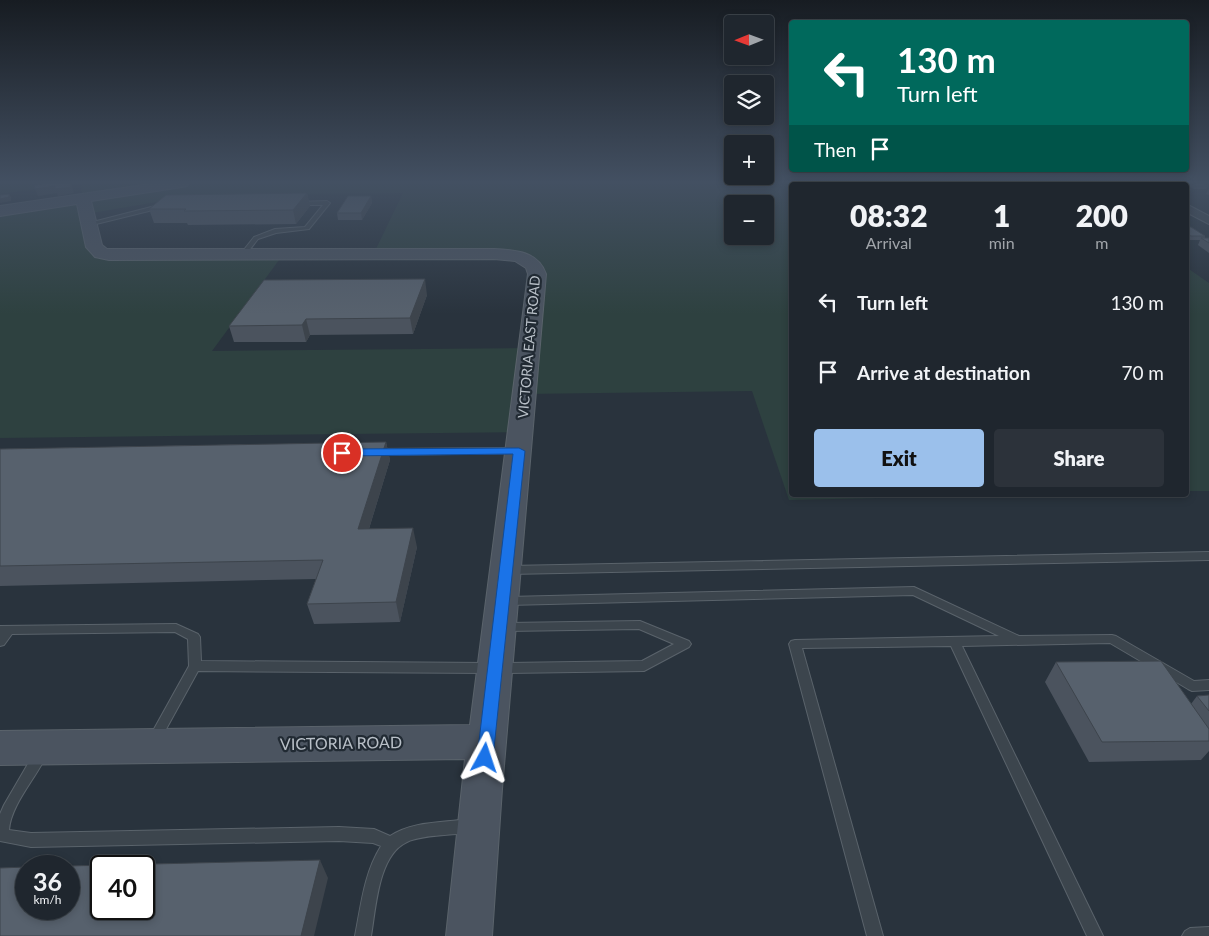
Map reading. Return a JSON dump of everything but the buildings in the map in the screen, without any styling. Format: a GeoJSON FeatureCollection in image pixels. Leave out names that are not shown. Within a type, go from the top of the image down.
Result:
{"type":"FeatureCollection","features":[{"type":"Feature","properties":{"kind":"street","name":"VICTORIA EAST ROAD"},"geometry":{"type":"LineString","coordinates":[[89,227],[96,250],[109,255],[500,254],[521,258],[533,264],[537,274],[504,601],[486,742]]}},
{"type":"Feature","properties":{"kind":"street","name":"VICTORIA ROAD"},"geometry":{"type":"LineString","coordinates":[[0,748],[486,742]]}},
{"type":"Feature","properties":{"kind":"street"},"geometry":{"type":"LineString","coordinates":[[468,936],[476,846],[480,824],[486,742]]}},
{"type":"Feature","properties":{"kind":"lane"},"geometry":{"type":"LineString","coordinates":[[242,256],[256,238],[275,231],[308,227]]}},
{"type":"Feature","properties":{"kind":"lane"},"geometry":{"type":"LineString","coordinates":[[372,452],[519,451]]}},
{"type":"Feature","properties":{"kind":"lane"},"geometry":{"type":"LineString","coordinates":[[507,570],[1209,556]]}},
{"type":"Feature","properties":{"kind":"lane"},"geometry":{"type":"LineString","coordinates":[[504,601],[914,591],[1017,640]]}},
{"type":"Feature","properties":{"kind":"lane"},"geometry":{"type":"LineString","coordinates":[[195,666],[496,668],[644,666],[685,644],[640,625],[501,627]]}},
{"type":"Feature","properties":{"kind":"lane"},"geometry":{"type":"LineString","coordinates":[[0,642],[5,630],[176,628],[194,637],[195,666],[151,746]]}},
{"type":"Feature","properties":{"kind":"lane"},"geometry":{"type":"LineString","coordinates":[[876,936],[795,644],[1112,638],[1192,686],[1209,685]]}},
{"type":"Feature","properties":{"kind":"lane"},"geometry":{"type":"LineString","coordinates":[[954,641],[1095,936]]}},
{"type":"Feature","properties":{"kind":"lane"},"geometry":{"type":"LineString","coordinates":[[46,747],[11,804],[0,830],[6,836],[31,840],[338,834],[374,836],[392,844]]}},
{"type":"Feature","properties":{"kind":"lane"},"geometry":{"type":"LineString","coordinates":[[363,936],[378,866],[384,852],[392,844],[402,836],[480,824]]}},
{"type":"Feature","properties":{"kind":"lane"},"geometry":{"type":"LineString","coordinates":[[1190,936],[1209,935]]}},
{"type":"Feature","properties":{"kind":"shaded area"},"geometry":{"type":"Polygon","coordinates":[[[0,227],[90,227],[96,250],[282,256],[212,351],[529,348],[537,274],[521,258],[373,255],[387,227],[724,227],[724,245],[774,245],[774,227],[789,227],[789,497],[926,497],[789,500],[752,391],[525,394],[521,432],[0,438],[0,227]]]}},
{"type":"Feature","properties":{"kind":"shaded area"},"geometry":{"type":"Polygon","coordinates":[[[1189,269],[1209,283],[1209,491],[1189,491],[1189,269]]]}},
{"type":"Feature","properties":{"kind":"route"},"geometry":{"type":"LineString","coordinates":[[342,453],[519,451],[485,758]]}}]}
